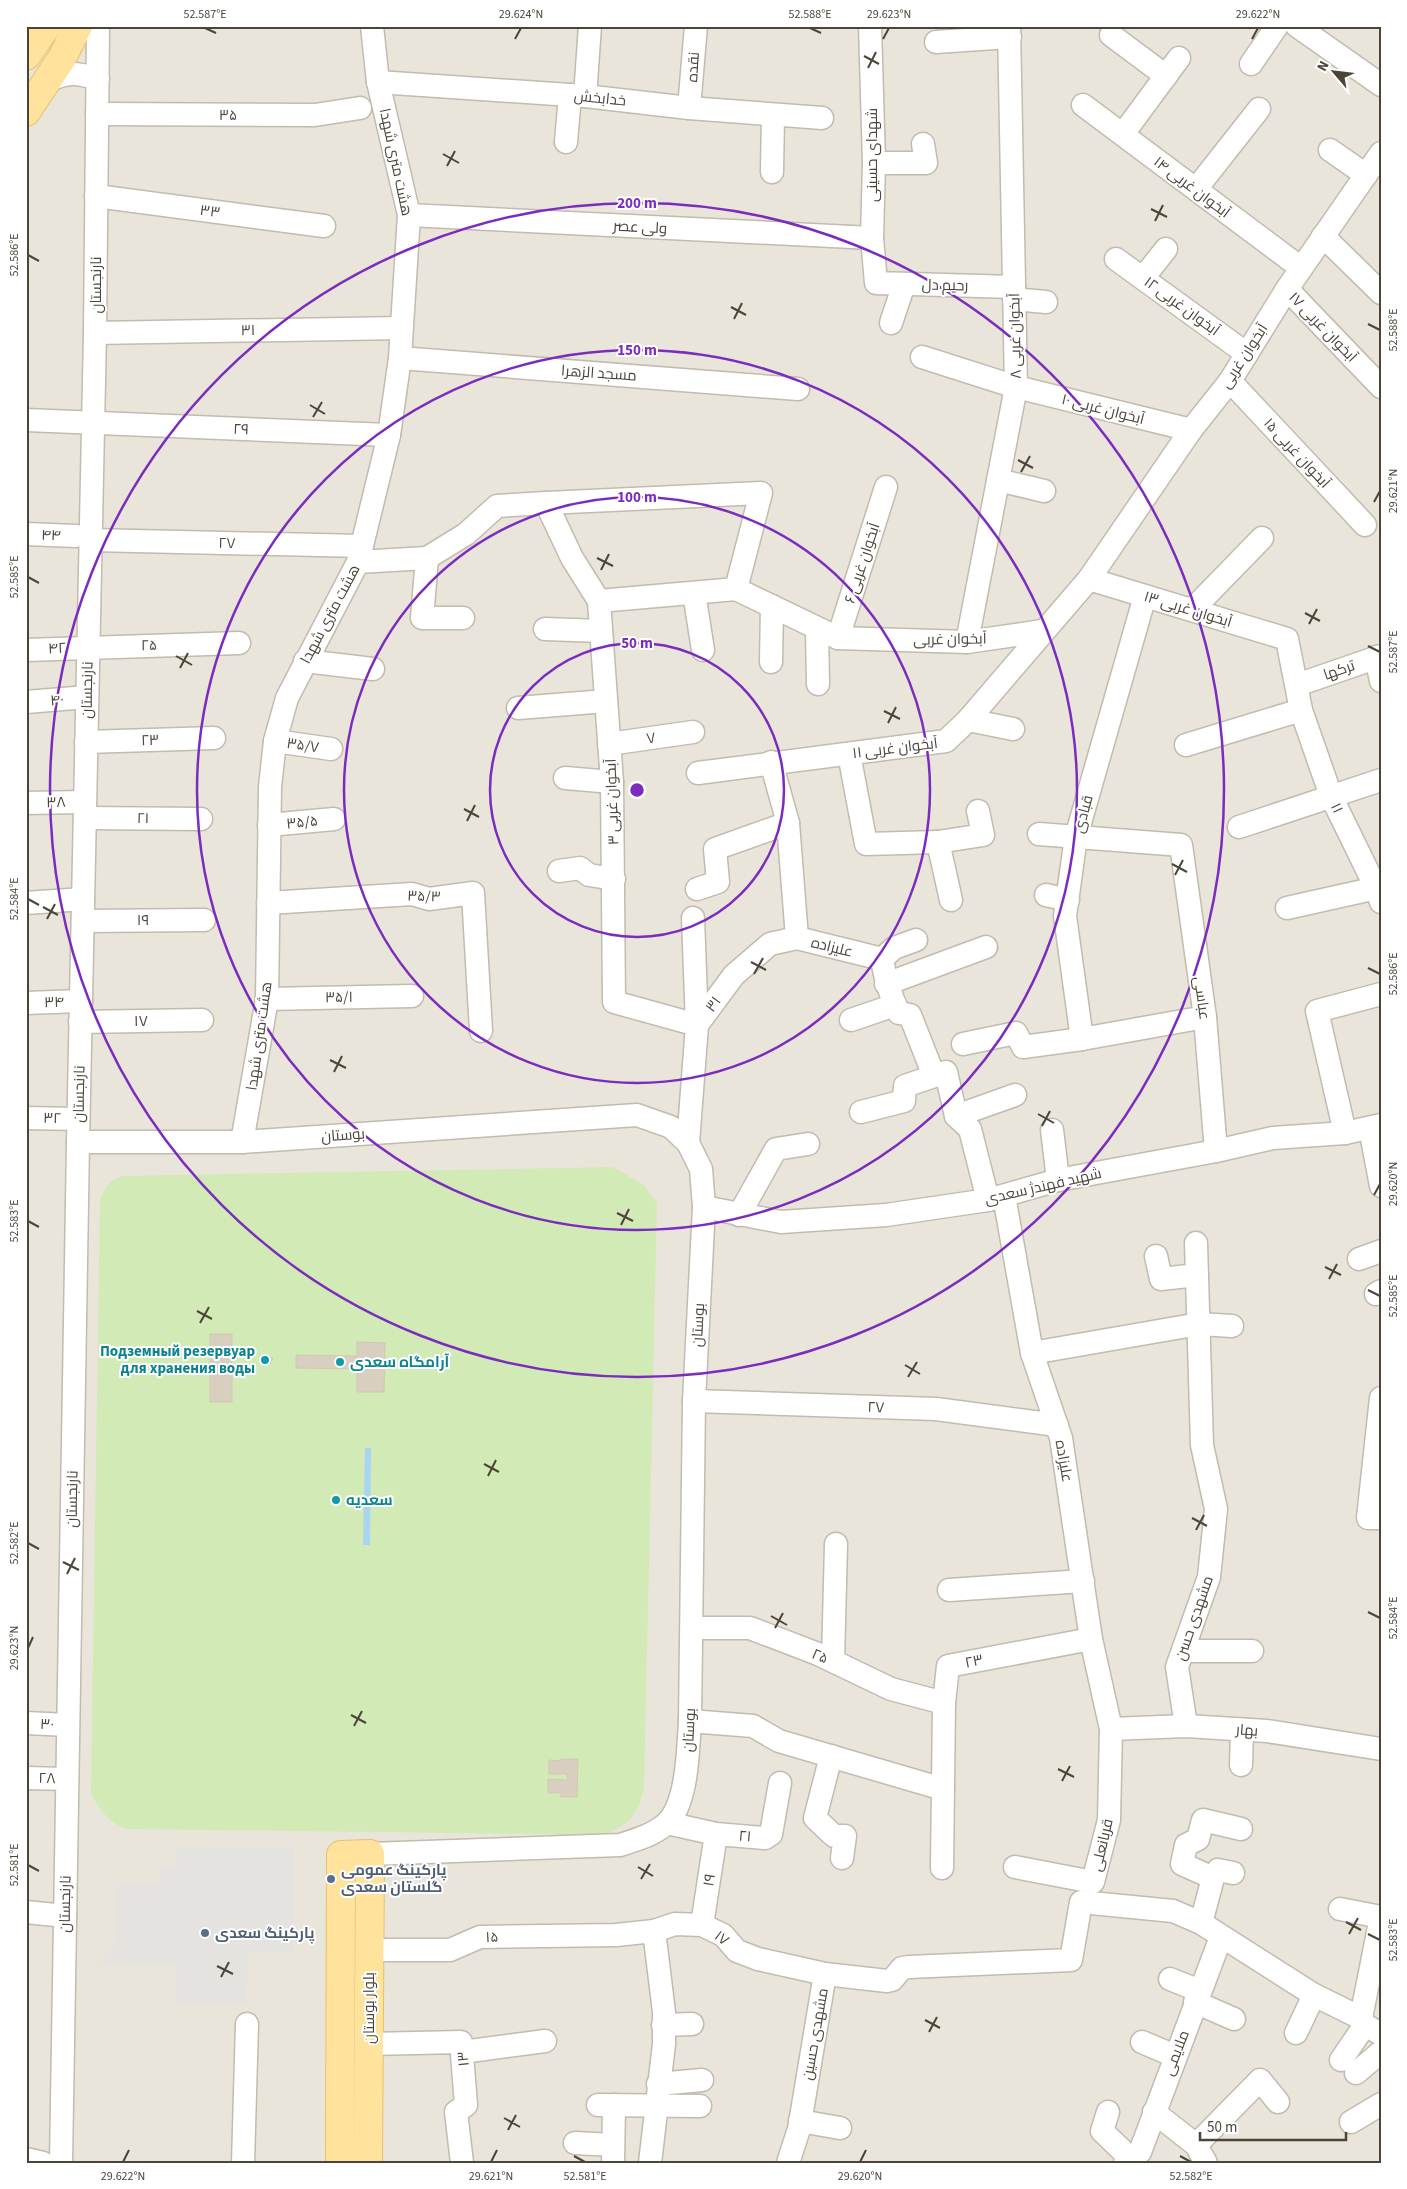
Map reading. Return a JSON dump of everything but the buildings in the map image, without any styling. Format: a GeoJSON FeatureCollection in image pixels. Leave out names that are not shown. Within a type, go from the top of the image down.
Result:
{"type":"FeatureCollection","features":[{"type":"Feature","properties":{"kind":"main road"},"geometry":{"type":"LineString","coordinates":[[26,56],[47,26]]}},
{"type":"Feature","properties":{"kind":"main road"},"geometry":{"type":"LineString","coordinates":[[26,112],[47,81],[78,26]]}},
{"type":"Feature","properties":{"kind":"main road","name":"بلوار بوستان"},"geometry":{"type":"LineString","coordinates":[[340,2163],[341,1855],[370,1854],[368,2163]]}},
{"type":"Feature","properties":{"kind":"street","name":"نارنجستان"},"geometry":{"type":"LineString","coordinates":[[60,2163],[88,647],[83,538],[93,424],[98,26]]}},
{"type":"Feature","properties":{"kind":"street","name":"هشت متری شهدا"},"geometry":{"type":"LineString","coordinates":[[242,1142],[267,998],[269,825],[275,741],[287,698],[360,554],[389,434],[400,358],[409,215],[378,82],[372,26]]}},
{"type":"Feature","properties":{"kind":"street"},"geometry":{"type":"LineString","coordinates":[[566,142],[578,96],[590,26]]}},
{"type":"Feature","properties":{"kind":"street","name":"نقده"},"geometry":{"type":"LineString","coordinates":[[689,108],[696,26]]}},
{"type":"Feature","properties":{"kind":"street","name":"شهدای حسینی"},"geometry":{"type":"LineString","coordinates":[[870,26],[874,163],[872,238],[876,283]]}},
{"type":"Feature","properties":{"kind":"street"},"geometry":{"type":"LineString","coordinates":[[1251,64],[1277,26]]}},
{"type":"Feature","properties":{"kind":"street"},"geometry":{"type":"LineString","coordinates":[[1296,26],[1381,85]]}},
{"type":"Feature","properties":{"kind":"street"},"geometry":{"type":"LineString","coordinates":[[936,42],[1009,32]]}},
{"type":"Feature","properties":{"kind":"street","name":"آبخوان غربی ۸"},"geometry":{"type":"LineString","coordinates":[[968,642],[1016,387],[1009,32]]}},
{"type":"Feature","properties":{"kind":"street"},"geometry":{"type":"LineString","coordinates":[[1111,35],[1172,67],[1123,134]]}},
{"type":"Feature","properties":{"kind":"street"},"geometry":{"type":"LineString","coordinates":[[47,81],[64,74],[78,72],[98,79]]}},
{"type":"Feature","properties":{"kind":"street","name":"خدابخش"},"geometry":{"type":"LineString","coordinates":[[378,82],[578,96],[689,108],[822,118]]}},
{"type":"Feature","properties":{"kind":"street","name":"آبخوان غربی ۱۴"},"geometry":{"type":"LineString","coordinates":[[1083,105],[1301,268]]}},
{"type":"Feature","properties":{"kind":"street","name":"۳۵"},"geometry":{"type":"LineString","coordinates":[[97,114],[315,115],[360,108]]}},
{"type":"Feature","properties":{"kind":"street"},"geometry":{"type":"LineString","coordinates":[[1196,190],[1259,109]]}},
{"type":"Feature","properties":{"kind":"street"},"geometry":{"type":"LineString","coordinates":[[772,172],[773,114]]}},
{"type":"Feature","properties":{"kind":"street"},"geometry":{"type":"LineString","coordinates":[[874,163],[926,163],[924,144]]}},
{"type":"Feature","properties":{"kind":"street"},"geometry":{"type":"LineString","coordinates":[[1330,150],[1366,175]]}},
{"type":"Feature","properties":{"kind":"street","name":"آبخوان غربی"},"geometry":{"type":"LineString","coordinates":[[736,589],[838,638],[968,642],[1042,631],[1089,579],[1191,430],[1230,381],[1287,289],[1381,152]]}},
{"type":"Feature","properties":{"kind":"street","name":"۳۳"},"geometry":{"type":"LineString","coordinates":[[96,196],[324,226]]}},
{"type":"Feature","properties":{"kind":"street","name":"ولی عصر"},"geometry":{"type":"LineString","coordinates":[[409,215],[872,238]]}},
{"type":"Feature","properties":{"kind":"street"},"geometry":{"type":"LineString","coordinates":[[1324,236],[1381,293]]}},
{"type":"Feature","properties":{"kind":"street"},"geometry":{"type":"LineString","coordinates":[[1143,278],[1166,249]]}},
{"type":"Feature","properties":{"kind":"street","name":"آبخوان غربی ۱۲"},"geometry":{"type":"LineString","coordinates":[[1116,259],[1247,354]]}},
{"type":"Feature","properties":{"kind":"street","name":"رحیم دل"},"geometry":{"type":"LineString","coordinates":[[876,283],[1014,293],[1046,302]]}},
{"type":"Feature","properties":{"kind":"street"},"geometry":{"type":"LineString","coordinates":[[891,323],[904,284]]}},
{"type":"Feature","properties":{"kind":"street","name":"آبخوان غربی ۱۷"},"geometry":{"type":"LineString","coordinates":[[1287,289],[1381,387]]}},
{"type":"Feature","properties":{"kind":"street","name":"۳۱"},"geometry":{"type":"LineString","coordinates":[[95,333],[401,328]]}},
{"type":"Feature","properties":{"kind":"street","name":"آبخوان غربی ۱۰"},"geometry":{"type":"LineString","coordinates":[[922,357],[1016,387],[1191,430]]}},
{"type":"Feature","properties":{"kind":"street","name":"مسجد الزهرا"},"geometry":{"type":"LineString","coordinates":[[400,358],[798,389]]}},
{"type":"Feature","properties":{"kind":"street","name":"آبخوان غربی ۱۵"},"geometry":{"type":"LineString","coordinates":[[1230,381],[1365,525]]}},
{"type":"Feature","properties":{"kind":"street","name":"۲۹"},"geometry":{"type":"LineString","coordinates":[[26,420],[389,434]]}},
{"type":"Feature","properties":{"kind":"street"},"geometry":{"type":"LineString","coordinates":[[998,480],[1044,490]]}},
{"type":"Feature","properties":{"kind":"street","name":"آبخوان غربی ۶"},"geometry":{"type":"LineString","coordinates":[[838,638],[886,487]]}},
{"type":"Feature","properties":{"kind":"street"},"geometry":{"type":"LineString","coordinates":[[360,554],[427,558],[466,534],[496,506],[546,503],[761,493],[736,589],[599,601],[572,558],[546,503]]}},
{"type":"Feature","properties":{"kind":"street","name":"۴۴"},"geometry":{"type":"LineString","coordinates":[[26,534],[83,538]]}},
{"type":"Feature","properties":{"kind":"street","name":"۲۷"},"geometry":{"type":"LineString","coordinates":[[83,538],[360,554]]}},
{"type":"Feature","properties":{"kind":"street"},"geometry":{"type":"LineString","coordinates":[[1192,610],[1262,538]]}},
{"type":"Feature","properties":{"kind":"street"},"geometry":{"type":"LineString","coordinates":[[427,558],[422,618],[463,618]]}},
{"type":"Feature","properties":{"kind":"street","name":"آبخوان غربی ۱۳"},"geometry":{"type":"LineString","coordinates":[[1089,579],[1287,639]]}},
{"type":"Feature","properties":{"kind":"street"},"geometry":{"type":"LineString","coordinates":[[694,593],[703,650]]}},
{"type":"Feature","properties":{"kind":"street","name":"قبادی"},"geometry":{"type":"LineString","coordinates":[[1082,1039],[1065,916],[1076,837],[1145,596]]}},
{"type":"Feature","properties":{"kind":"street","name":"آبخوان غربی ۳"},"geometry":{"type":"LineString","coordinates":[[599,601],[612,782],[614,1002]]}},
{"type":"Feature","properties":{"kind":"street"},"geometry":{"type":"LineString","coordinates":[[771,662],[772,606]]}},
{"type":"Feature","properties":{"kind":"street"},"geometry":{"type":"LineString","coordinates":[[545,629],[601,631]]}},
{"type":"Feature","properties":{"kind":"street"},"geometry":{"type":"LineString","coordinates":[[817,629],[818,684]]}},
{"type":"Feature","properties":{"kind":"street","name":"آبخوان غربی ۱۱"},"geometry":{"type":"LineString","coordinates":[[698,773],[771,762],[946,741],[968,720],[1042,631]]}},
{"type":"Feature","properties":{"kind":"street","name":"۱۱"},"geometry":{"type":"LineString","coordinates":[[1287,639],[1301,710],[1331,796],[1379,892]]}},
{"type":"Feature","properties":{"kind":"street","name":"۲۵"},"geometry":{"type":"LineString","coordinates":[[88,647],[239,644]]}},
{"type":"Feature","properties":{"kind":"street","name":"۴۲"},"geometry":{"type":"LineString","coordinates":[[26,650],[88,647]]}},
{"type":"Feature","properties":{"kind":"street"},"geometry":{"type":"LineString","coordinates":[[1378,656],[1381,681]]}},
{"type":"Feature","properties":{"kind":"street","name":"ترکها"},"geometry":{"type":"LineString","coordinates":[[1297,685],[1378,656]]}},
{"type":"Feature","properties":{"kind":"street"},"geometry":{"type":"LineString","coordinates":[[305,662],[373,669]]}},
{"type":"Feature","properties":{"kind":"street","name":"۴۰"},"geometry":{"type":"LineString","coordinates":[[26,702],[87,698]]}},
{"type":"Feature","properties":{"kind":"street"},"geometry":{"type":"LineString","coordinates":[[518,708],[606,701]]}},
{"type":"Feature","properties":{"kind":"street"},"geometry":{"type":"LineString","coordinates":[[1186,745],[1301,710]]}},
{"type":"Feature","properties":{"kind":"street"},"geometry":{"type":"LineString","coordinates":[[968,720],[1013,729]]}},
{"type":"Feature","properties":{"kind":"street","name":"۷"},"geometry":{"type":"LineString","coordinates":[[609,744],[693,732]]}},
{"type":"Feature","properties":{"kind":"street","name":"۲۳"},"geometry":{"type":"LineString","coordinates":[[86,742],[214,738]]}},
{"type":"Feature","properties":{"kind":"street","name":"۳۵/۷"},"geometry":{"type":"LineString","coordinates":[[275,741],[331,749]]}},
{"type":"Feature","properties":{"kind":"street"},"geometry":{"type":"LineString","coordinates":[[849,754],[866,844],[938,842],[983,835],[978,811]]}},
{"type":"Feature","properties":{"kind":"street","name":"علیزاده"},"geometry":{"type":"LineString","coordinates":[[771,762],[788,823],[797,938],[882,959],[886,984],[895,1005],[899,1013],[910,1015],[940,1074],[956,1116],[970,1129],[996,1198],[1032,1353],[1061,1438],[1091,1640],[1111,1729]]}},
{"type":"Feature","properties":{"kind":"street"},"geometry":{"type":"LineString","coordinates":[[565,778],[612,782]]}},
{"type":"Feature","properties":{"kind":"street"},"geometry":{"type":"LineString","coordinates":[[1240,827],[1381,780]]}},
{"type":"Feature","properties":{"kind":"street","name":"۳۸"},"geometry":{"type":"LineString","coordinates":[[26,803],[85,810]]}},
{"type":"Feature","properties":{"kind":"street","name":"۲۱"},"geometry":{"type":"LineString","coordinates":[[85,810],[201,819]]}},
{"type":"Feature","properties":{"kind":"street","name":"۳۵/۵"},"geometry":{"type":"LineString","coordinates":[[269,825],[334,818]]}},
{"type":"Feature","properties":{"kind":"street"},"geometry":{"type":"LineString","coordinates":[[697,889],[718,882],[715,849],[788,823]]}},
{"type":"Feature","properties":{"kind":"street"},"geometry":{"type":"LineString","coordinates":[[1039,834],[1076,837]]}},
{"type":"Feature","properties":{"kind":"street","name":"عباسی"},"geometry":{"type":"LineString","coordinates":[[1076,837],[1180,845],[1205,1016],[1216,1151]]}},
{"type":"Feature","properties":{"kind":"street"},"geometry":{"type":"LineString","coordinates":[[938,842],[952,900]]}},
{"type":"Feature","properties":{"kind":"street"},"geometry":{"type":"LineString","coordinates":[[559,870],[580,868],[589,875],[614,879]]}},
{"type":"Feature","properties":{"kind":"street"},"geometry":{"type":"LineString","coordinates":[[1287,908],[1379,892]]}},
{"type":"Feature","properties":{"kind":"street","name":"۳۵/۳"},"geometry":{"type":"LineString","coordinates":[[268,903],[412,894],[428,899],[473,894],[481,1031]]}},
{"type":"Feature","properties":{"kind":"street"},"geometry":{"type":"LineString","coordinates":[[1046,895],[1068,900]]}},
{"type":"Feature","properties":{"kind":"street","name":"۱۹"},"geometry":{"type":"LineString","coordinates":[[26,903],[83,910],[204,920]]}},
{"type":"Feature","properties":{"kind":"street"},"geometry":{"type":"LineString","coordinates":[[688,1143],[697,1025],[693,918]]}},
{"type":"Feature","properties":{"kind":"street","name":"۳۱"},"geometry":{"type":"LineString","coordinates":[[614,1002],[697,1025],[734,975],[770,944],[797,938]]}},
{"type":"Feature","properties":{"kind":"street"},"geometry":{"type":"LineString","coordinates":[[882,959],[894,948],[916,940]]}},
{"type":"Feature","properties":{"kind":"street"},"geometry":{"type":"LineString","coordinates":[[886,984],[986,947]]}},
{"type":"Feature","properties":{"kind":"street"},"geometry":{"type":"LineString","coordinates":[[1345,1133],[1317,1010],[1381,994]]}},
{"type":"Feature","properties":{"kind":"street","name":"۳۵/۱"},"geometry":{"type":"LineString","coordinates":[[267,998],[412,996]]}},
{"type":"Feature","properties":{"kind":"street","name":"۳۴"},"geometry":{"type":"LineString","coordinates":[[26,1003],[81,1012]]}},
{"type":"Feature","properties":{"kind":"street"},"geometry":{"type":"LineString","coordinates":[[850,1020],[895,1005]]}},
{"type":"Feature","properties":{"kind":"street","name":"۱۷"},"geometry":{"type":"LineString","coordinates":[[81,1012],[202,1020]]}},
{"type":"Feature","properties":{"kind":"street"},"geometry":{"type":"LineString","coordinates":[[963,1044],[1016,1033],[1022,1047],[1082,1039],[1205,1016]]}},
{"type":"Feature","properties":{"kind":"street"},"geometry":{"type":"LineString","coordinates":[[861,1112],[904,1101],[905,1086],[940,1074]]}},
{"type":"Feature","properties":{"kind":"street"},"geometry":{"type":"LineString","coordinates":[[956,1116],[1015,1095]]}},
{"type":"Feature","properties":{"kind":"street","name":"بوستان"},"geometry":{"type":"LineString","coordinates":[[78,1142],[242,1142],[637,1115],[671,1127],[688,1143],[701,1169],[704,1207],[694,1400],[690,1720],[687,1768],[680,1800],[667,1823],[645,1838],[620,1845],[370,1854]]}},
{"type":"Feature","properties":{"kind":"street","name":"۳۲"},"geometry":{"type":"LineString","coordinates":[[26,1118],[78,1119]]}},
{"type":"Feature","properties":{"kind":"street"},"geometry":{"type":"LineString","coordinates":[[1375,1127],[1381,1186]]}},
{"type":"Feature","properties":{"kind":"street","name":"شهید فهندژ سعدی"},"geometry":{"type":"LineString","coordinates":[[704,1207],[781,1222],[886,1215],[996,1198],[1058,1180],[1216,1151],[1273,1138],[1345,1133],[1375,1127]]}},
{"type":"Feature","properties":{"kind":"street"},"geometry":{"type":"LineString","coordinates":[[1052,1130],[1058,1180]]}},
{"type":"Feature","properties":{"kind":"street"},"geometry":{"type":"LineString","coordinates":[[740,1214],[776,1149],[808,1144]]}},
{"type":"Feature","properties":{"kind":"street","name":"مشهدی حسن"},"geometry":{"type":"LineString","coordinates":[[1186,1726],[1177,1667],[1209,1577],[1216,1509],[1202,1445],[1196,1243]]}},
{"type":"Feature","properties":{"kind":"street"},"geometry":{"type":"LineString","coordinates":[[1359,1259],[1381,1251]]}},
{"type":"Feature","properties":{"kind":"street"},"geometry":{"type":"LineString","coordinates":[[1156,1256],[1161,1279],[1197,1275]]}},
{"type":"Feature","properties":{"kind":"street"},"geometry":{"type":"LineString","coordinates":[[1032,1353],[1199,1324],[1232,1326]]}},
{"type":"Feature","properties":{"kind":"street"},"geometry":{"type":"LineString","coordinates":[[1381,1398],[1368,1518],[1381,1518]]}},
{"type":"Feature","properties":{"kind":"street","name":"۲۷"},"geometry":{"type":"LineString","coordinates":[[694,1400],[936,1409],[1057,1426]]}},
{"type":"Feature","properties":{"kind":"street"},"geometry":{"type":"LineString","coordinates":[[833,1661],[836,1544]]}},
{"type":"Feature","properties":{"kind":"street"},"geometry":{"type":"LineString","coordinates":[[949,1590],[1083,1582]]}},
{"type":"Feature","properties":{"kind":"street","name":"۲۵"},"geometry":{"type":"LineString","coordinates":[[692,1628],[750,1628],[833,1661],[891,1689],[944,1703]]}},
{"type":"Feature","properties":{"kind":"street","name":"۲۳"},"geometry":{"type":"LineString","coordinates":[[942,1868],[944,1703],[948,1666],[1091,1640]]}},
{"type":"Feature","properties":{"kind":"street"},"geometry":{"type":"LineString","coordinates":[[1183,1651],[1252,1651]]}},
{"type":"Feature","properties":{"kind":"street"},"geometry":{"type":"LineString","coordinates":[[690,1720],[753,1726],[779,1741],[943,1789]]}},
{"type":"Feature","properties":{"kind":"street","name":"۳۰"},"geometry":{"type":"LineString","coordinates":[[26,1722],[68,1725]]}},
{"type":"Feature","properties":{"kind":"street","name":"بهار"},"geometry":{"type":"LineString","coordinates":[[1111,1729],[1186,1726],[1267,1731],[1381,1749]]}},
{"type":"Feature","properties":{"kind":"street","name":"قربانعلی"},"geometry":{"type":"LineString","coordinates":[[1015,1867],[1093,1882],[1109,1820],[1111,1729]]}},
{"type":"Feature","properties":{"kind":"street"},"geometry":{"type":"LineString","coordinates":[[1241,1765],[1242,1730]]}},
{"type":"Feature","properties":{"kind":"street"},"geometry":{"type":"LineString","coordinates":[[831,1756],[815,1818],[834,1836],[845,1836],[842,1858]]}},
{"type":"Feature","properties":{"kind":"street","name":"۲۸"},"geometry":{"type":"LineString","coordinates":[[26,1778],[68,1778]]}},
{"type":"Feature","properties":{"kind":"street","name":"۲۱"},"geometry":{"type":"LineString","coordinates":[[667,1823],[716,1834],[765,1838],[771,1834],[780,1782]]}},
{"type":"Feature","properties":{"kind":"street"},"geometry":{"type":"LineString","coordinates":[[1241,1829],[1203,1820],[1198,1839],[1186,1846],[1182,1864],[1223,1876],[1200,1923],[1314,1995],[1369,2026]]}},
{"type":"Feature","properties":{"kind":"street","name":"۱۹"},"geometry":{"type":"LineString","coordinates":[[702,1926],[716,1834]]}},
{"type":"Feature","properties":{"kind":"street","name":"مشهدی حسین"},"geometry":{"type":"LineString","coordinates":[[788,2163],[800,2121],[825,1974],[887,1981],[892,1980],[902,1968],[910,1967],[1071,1960],[1081,1902],[1173,1911],[1200,1923]]}},
{"type":"Feature","properties":{"kind":"street"},"geometry":{"type":"LineString","coordinates":[[1340,1909],[1381,1917],[1369,2026],[1348,2066],[1381,2052]]}},
{"type":"Feature","properties":{"kind":"street"},"geometry":{"type":"LineString","coordinates":[[26,1912],[65,1916]]}},
{"type":"Feature","properties":{"kind":"street","name":"۱۷"},"geometry":{"type":"LineString","coordinates":[[616,1935],[654,1931],[675,1924],[702,1926],[724,1936],[737,1951],[771,1962],[825,1974]]}},
{"type":"Feature","properties":{"kind":"street"},"geometry":{"type":"LineString","coordinates":[[650,2163],[664,2044],[654,1931]]}},
{"type":"Feature","properties":{"kind":"street","name":"۱۵"},"geometry":{"type":"LineString","coordinates":[[369,1950],[450,1950],[480,1937],[616,1935]]}},
{"type":"Feature","properties":{"kind":"street","name":"ملایمی"},"geometry":{"type":"LineString","coordinates":[[1128,2161],[1140,2152],[1221,1937]]}},
{"type":"Feature","properties":{"kind":"street"},"geometry":{"type":"LineString","coordinates":[[1170,1979],[1234,2020]]}},
{"type":"Feature","properties":{"kind":"street"},"geometry":{"type":"LineString","coordinates":[[1296,2033],[1314,1995]]}},
{"type":"Feature","properties":{"kind":"street"},"geometry":{"type":"LineString","coordinates":[[243,2163],[247,2024]]}},
{"type":"Feature","properties":{"kind":"street"},"geometry":{"type":"LineString","coordinates":[[663,2025],[692,2024]]}},
{"type":"Feature","properties":{"kind":"street"},"geometry":{"type":"LineString","coordinates":[[462,2052],[545,2041]]}},
{"type":"Feature","properties":{"kind":"street","name":"۱۳"},"geometry":{"type":"LineString","coordinates":[[369,2044],[461,2042],[466,2105],[456,2112],[462,2163]]}},
{"type":"Feature","properties":{"kind":"street"},"geometry":{"type":"LineString","coordinates":[[1142,2042],[1175,2056]]}},
{"type":"Feature","properties":{"kind":"street"},"geometry":{"type":"LineString","coordinates":[[575,2144],[613,2154],[606,2105],[657,2095],[702,2080]]}},
{"type":"Feature","properties":{"kind":"street"},"geometry":{"type":"LineString","coordinates":[[1154,2112],[1201,2154],[1260,2080],[1278,2102]]}},
{"type":"Feature","properties":{"kind":"street"},"geometry":{"type":"LineString","coordinates":[[657,2095],[700,2106]]}},
{"type":"Feature","properties":{"kind":"street"},"geometry":{"type":"LineString","coordinates":[[1351,2122],[1381,2104]]}},
{"type":"Feature","properties":{"kind":"street"},"geometry":{"type":"LineString","coordinates":[[1108,2112],[1102,2131],[1128,2161]]}},
{"type":"Feature","properties":{"kind":"street"},"geometry":{"type":"LineString","coordinates":[[800,2121],[840,2128]]}},
{"type":"Feature","properties":{"kind":"street"},"geometry":{"type":"LineString","coordinates":[[26,2159],[43,2163]]}},
{"type":"Feature","properties":{"kind":"shaded area"},"geometry":{"type":"Polygon","coordinates":[[[26,26],[1381,26],[1381,2163],[26,2163],[26,26]]]}},
{"type":"Feature","properties":{"kind":"shaded area","name":"پارکینگ سعدی"},"geometry":{"type":"Polygon","coordinates":[[[175,1848],[294,1848],[294,1952],[248,1953],[246,2004],[175,2002],[176,1966],[98,1964],[115,1944],[117,1884],[160,1886],[160,1867],[175,1867],[175,1848]]]}},
{"type":"Feature","properties":{"kind":"green space"},"geometry":{"type":"Polygon","coordinates":[[[613,1167],[645,1186],[657,1203],[644,1787],[639,1805],[631,1818],[620,1827],[603,1835],[126,1829],[109,1819],[91,1793],[100,1199],[108,1185],[121,1176],[613,1167]]]}},
{"type":"Feature","properties":{"kind":"water"},"geometry":{"type":"Polygon","coordinates":[[[365,1448],[371,1448],[370,1545],[363,1545],[365,1448]]]}},
{"type":"Feature","properties":{"kind":"place","name":"Подземный резервуар для хранения воды"},"geometry":{"type":"Point","coordinates":[265,1360]}},
{"type":"Feature","properties":{"kind":"place","name":"آرامگاه سعدی"},"geometry":{"type":"Point","coordinates":[340,1362]}},
{"type":"Feature","properties":{"kind":"place","name":"سعدیه"},"geometry":{"type":"Point","coordinates":[336,1500]}},
{"type":"Feature","properties":{"kind":"place","name":"پارکینگ عمومی گلستان سعدی"},"geometry":{"type":"Point","coordinates":[331,1879]}},
{"type":"Feature","properties":{"kind":"place","name":"پارکینگ سعدی"},"geometry":{"type":"Point","coordinates":[205,1933]}}]}
